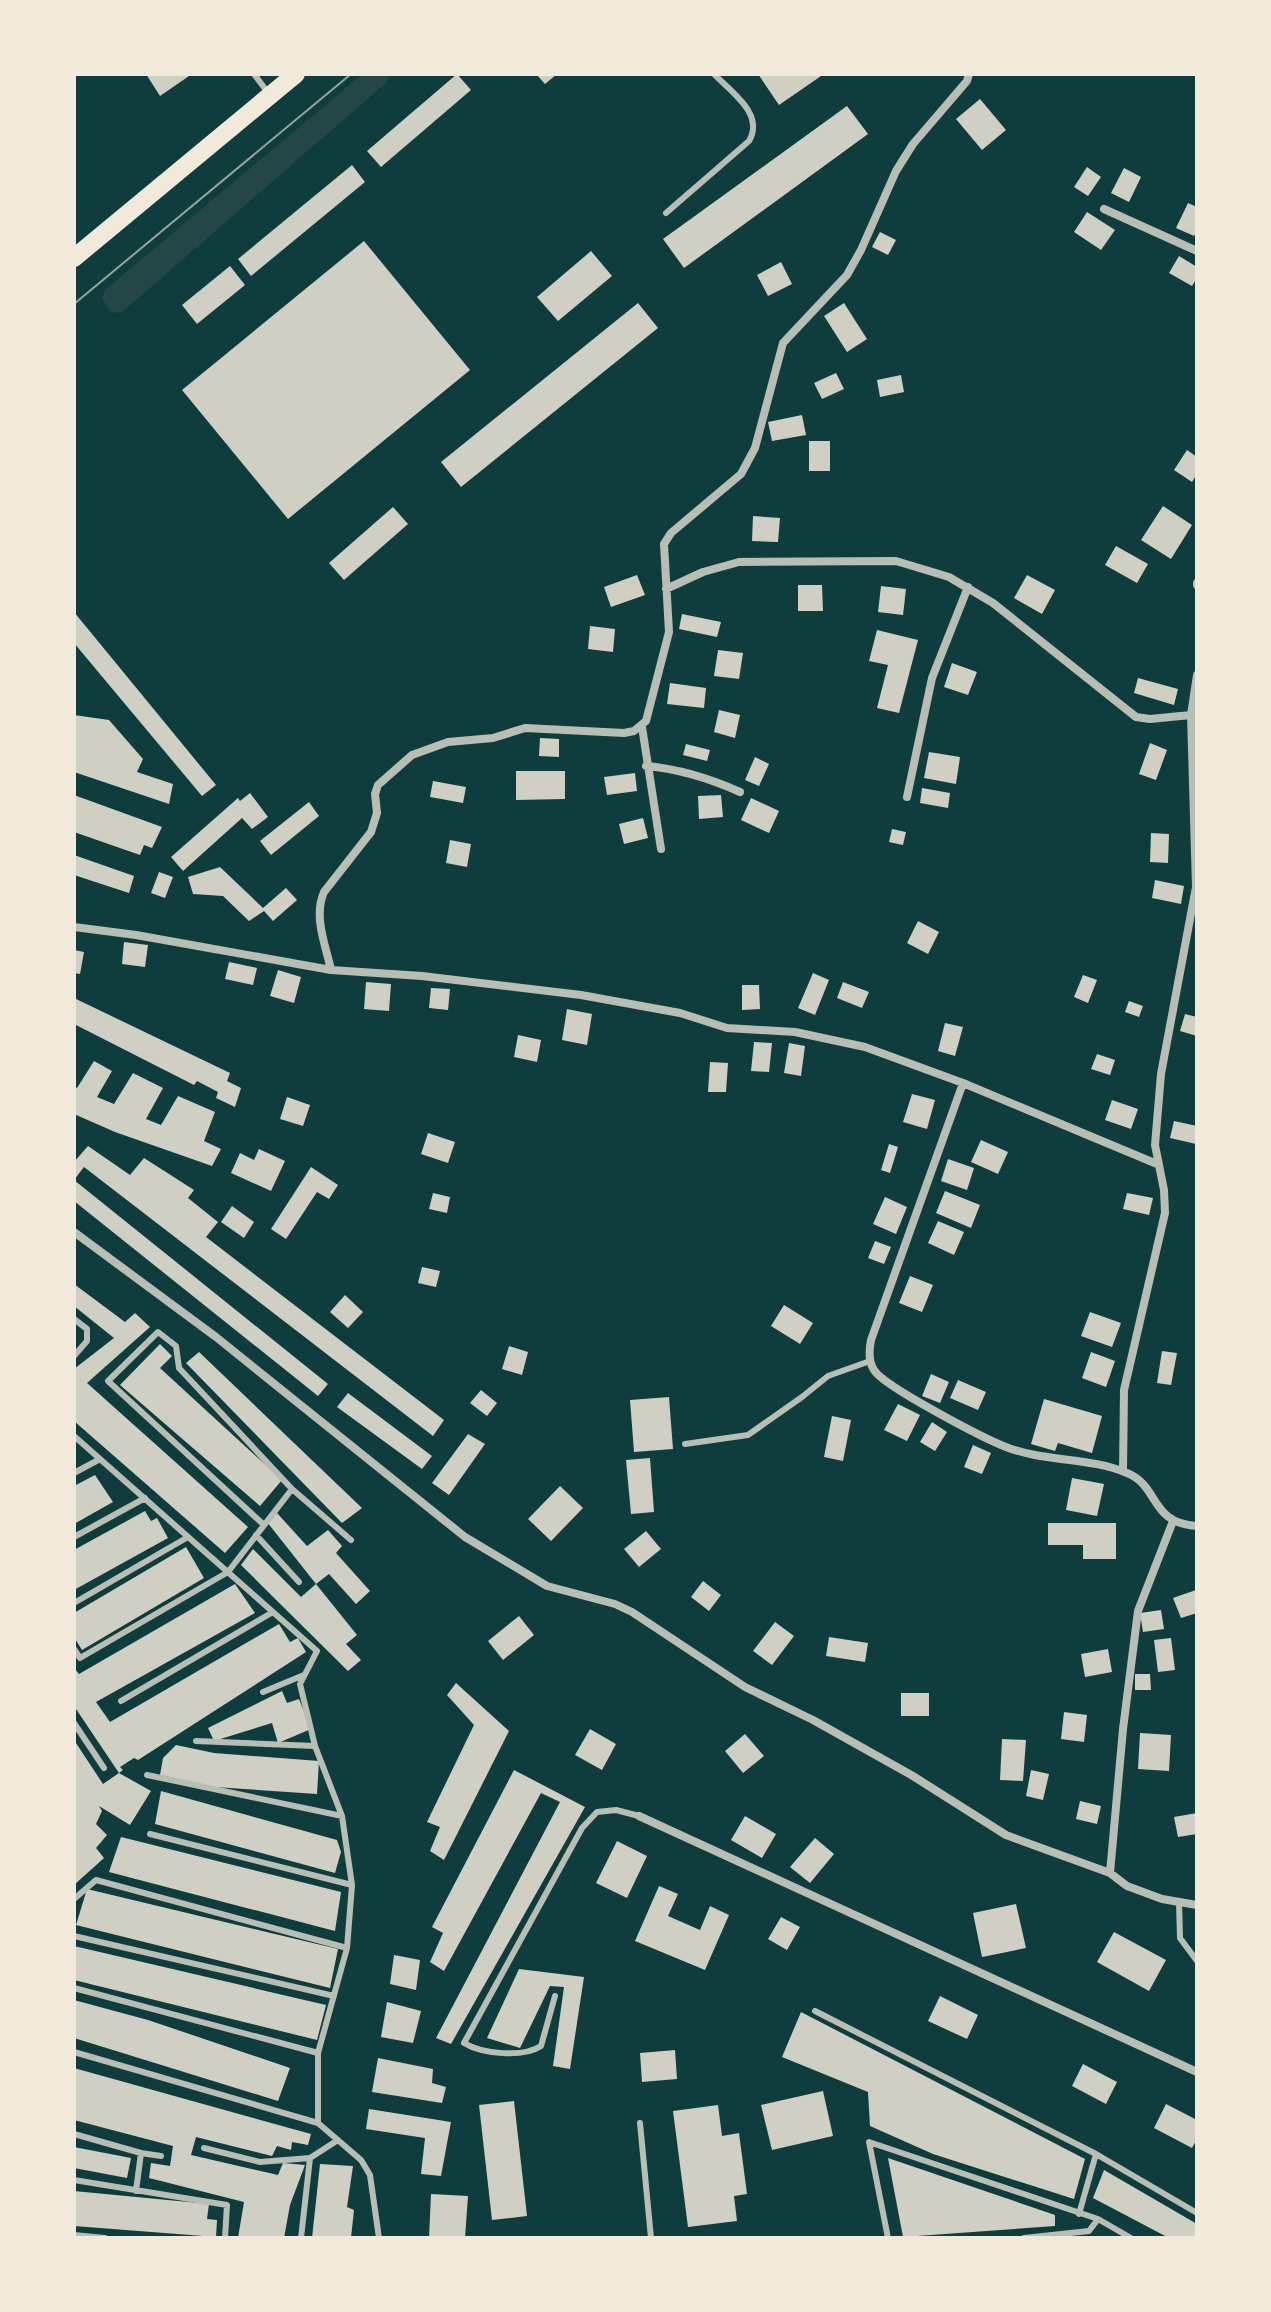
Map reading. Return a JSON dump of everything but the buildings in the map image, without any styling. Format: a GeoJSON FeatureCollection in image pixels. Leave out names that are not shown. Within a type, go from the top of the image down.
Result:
{"type":"FeatureCollection","features":[{"type":"Feature","properties":{"kind":"main road"},"geometry":{"type":"LineString","coordinates":[[74,258],[296,74]]}},
{"type":"Feature","properties":{"kind":"street"},"geometry":{"type":"LineString","coordinates":[[331,970],[321,926],[320,902],[324,892],[371,832],[377,813],[375,794],[378,785],[396,766],[427,747],[493,738],[525,728],[624,733],[642,727],[667,646],[669,616],[664,544],[671,533],[741,474],[749,463],[783,343],[847,275],[896,171],[913,144],[967,81],[969,74]]}},
{"type":"Feature","properties":{"kind":"street"},"geometry":{"type":"LineString","coordinates":[[1104,209],[1197,251]]}},
{"type":"Feature","properties":{"kind":"street"},"geometry":{"type":"LineString","coordinates":[[666,589],[703,572],[739,562],[896,561],[949,577],[993,603],[1136,717],[1150,719],[1191,715]]}},
{"type":"Feature","properties":{"kind":"street"},"geometry":{"type":"LineString","coordinates":[[907,797],[932,678],[968,587]]}},
{"type":"Feature","properties":{"kind":"street"},"geometry":{"type":"LineString","coordinates":[[1123,1471],[1124,1390],[1165,1213],[1155,1145],[1161,1074],[1196,887],[1191,715],[1197,675]]}},
{"type":"Feature","properties":{"kind":"street"},"geometry":{"type":"LineString","coordinates":[[642,727],[661,849]]}},
{"type":"Feature","properties":{"kind":"street"},"geometry":{"type":"LineString","coordinates":[[646,766],[705,776],[740,792]]}},
{"type":"Feature","properties":{"kind":"street"},"geometry":{"type":"LineString","coordinates":[[74,927],[331,970],[422,976],[581,995],[680,1013],[727,1028],[795,1032],[865,1047],[963,1083],[1157,1164]]}},
{"type":"Feature","properties":{"kind":"street"},"geometry":{"type":"LineString","coordinates":[[963,1083],[871,1340],[870,1361],[881,1379],[894,1389],[1007,1448],[1123,1471],[1136,1478],[1166,1516],[1181,1525],[1197,1526]]}},
{"type":"Feature","properties":{"kind":"street"},"geometry":{"type":"LineString","coordinates":[[74,1232],[216,1337],[465,1537],[515,1569],[547,1586],[615,1604],[632,1612],[745,1687],[875,1755],[994,1828],[1028,1844],[1110,1873],[1127,1886],[1197,1905]]}},
{"type":"Feature","properties":{"kind":"street"},"geometry":{"type":"LineString","coordinates":[[1110,1873],[1138,1611],[1173,1521]]}},
{"type":"Feature","properties":{"kind":"street"},"geometry":{"type":"LineString","coordinates":[[639,1816],[1197,2072]]}},
{"type":"Feature","properties":{"kind":"lane"},"geometry":{"type":"LineString","coordinates":[[254,74],[270,96]]}},
{"type":"Feature","properties":{"kind":"lane"},"geometry":{"type":"LineString","coordinates":[[666,213],[749,141],[755,132],[751,113],[714,74]]}},
{"type":"Feature","properties":{"kind":"lane"},"geometry":{"type":"LineString","coordinates":[[74,1319],[87,1329],[87,1341],[74,1356]]}},
{"type":"Feature","properties":{"kind":"lane"},"geometry":{"type":"LineString","coordinates":[[264,1525],[108,1381],[158,1332],[176,1346],[179,1368],[292,1489],[351,1540]]}},
{"type":"Feature","properties":{"kind":"lane"},"geometry":{"type":"LineString","coordinates":[[685,1444],[748,1435],[828,1376],[870,1361]]}},
{"type":"Feature","properties":{"kind":"lane"},"geometry":{"type":"LineString","coordinates":[[74,1436],[317,1651],[300,1684],[315,1746],[342,1816],[352,1885],[347,1948],[318,2053],[318,2123]]}},
{"type":"Feature","properties":{"kind":"lane"},"geometry":{"type":"LineString","coordinates":[[74,1473],[100,1459]]}},
{"type":"Feature","properties":{"kind":"lane"},"geometry":{"type":"LineString","coordinates":[[74,1649],[80,1658],[228,1572],[292,1489]]}},
{"type":"Feature","properties":{"kind":"lane"},"geometry":{"type":"LineString","coordinates":[[74,1537],[145,1498]]}},
{"type":"Feature","properties":{"kind":"lane"},"geometry":{"type":"LineString","coordinates":[[256,1535],[299,1582]]}},
{"type":"Feature","properties":{"kind":"lane"},"geometry":{"type":"LineString","coordinates":[[74,1603],[188,1537]]}},
{"type":"Feature","properties":{"kind":"lane"},"geometry":{"type":"LineString","coordinates":[[121,1701],[273,1612]]}},
{"type":"Feature","properties":{"kind":"lane"},"geometry":{"type":"LineString","coordinates":[[263,1692],[304,1675]]}},
{"type":"Feature","properties":{"kind":"lane"},"geometry":{"type":"LineString","coordinates":[[74,1723],[104,1768]]}},
{"type":"Feature","properties":{"kind":"lane"},"geometry":{"type":"LineString","coordinates":[[196,1741],[315,1746]]}},
{"type":"Feature","properties":{"kind":"lane"},"geometry":{"type":"LineString","coordinates":[[147,1775],[342,1816]]}},
{"type":"Feature","properties":{"kind":"lane"},"geometry":{"type":"LineString","coordinates":[[555,1996],[541,2046],[531,2053],[477,2051],[464,2043],[582,1828],[597,1812],[616,1810],[639,1816]]}},
{"type":"Feature","properties":{"kind":"lane"},"geometry":{"type":"LineString","coordinates":[[150,1834],[352,1885]]}},
{"type":"Feature","properties":{"kind":"lane"},"geometry":{"type":"LineString","coordinates":[[74,1899],[96,1880],[347,1948]]}},
{"type":"Feature","properties":{"kind":"lane"},"geometry":{"type":"LineString","coordinates":[[1179,1902],[1180,1938],[1197,1961]]}},
{"type":"Feature","properties":{"kind":"lane"},"geometry":{"type":"LineString","coordinates":[[74,1936],[334,1996]]}},
{"type":"Feature","properties":{"kind":"lane"},"geometry":{"type":"LineString","coordinates":[[74,1988],[318,2053]]}},
{"type":"Feature","properties":{"kind":"lane"},"geometry":{"type":"LineString","coordinates":[[815,2011],[1096,2154],[1197,2213]]}},
{"type":"Feature","properties":{"kind":"lane"},"geometry":{"type":"LineString","coordinates":[[74,2052],[318,2123],[361,2160],[370,2175],[379,2238]]}},
{"type":"Feature","properties":{"kind":"lane"},"geometry":{"type":"LineString","coordinates":[[640,2123],[651,2238]]}},
{"type":"Feature","properties":{"kind":"lane"},"geometry":{"type":"LineString","coordinates":[[74,2134],[161,2156]]}},
{"type":"Feature","properties":{"kind":"lane"},"geometry":{"type":"LineString","coordinates":[[204,2148],[260,2162],[310,2158],[338,2140]]}},
{"type":"Feature","properties":{"kind":"lane"},"geometry":{"type":"LineString","coordinates":[[888,2238],[869,2142],[1098,2219],[1131,2238]]}},
{"type":"Feature","properties":{"kind":"lane"},"geometry":{"type":"LineString","coordinates":[[136,2191],[141,2153]]}},
{"type":"Feature","properties":{"kind":"lane"},"geometry":{"type":"LineString","coordinates":[[1079,2214],[1096,2154]]}},
{"type":"Feature","properties":{"kind":"lane"},"geometry":{"type":"LineString","coordinates":[[301,2238],[310,2158]]}},
{"type":"Feature","properties":{"kind":"lane"},"geometry":{"type":"LineString","coordinates":[[74,2180],[227,2205],[225,2238]]}},
{"type":"Feature","properties":{"kind":"lane"},"geometry":{"type":"LineString","coordinates":[[1024,2238],[1089,2231],[1098,2219]]}},
{"type":"Feature","properties":{"kind":"lane"},"geometry":{"type":"LineString","coordinates":[[74,2235],[105,2238]]}},
{"type":"Feature","properties":{"kind":"shaded area"},"geometry":{"type":"Polygon","coordinates":[[[390,75],[386,83],[121,313],[110,312],[102,298],[105,290],[359,77],[390,75]]]}},
{"type":"Feature","properties":{"kind":"tram line"},"geometry":{"type":"LineString","coordinates":[[74,304],[351,74]]}}]}
